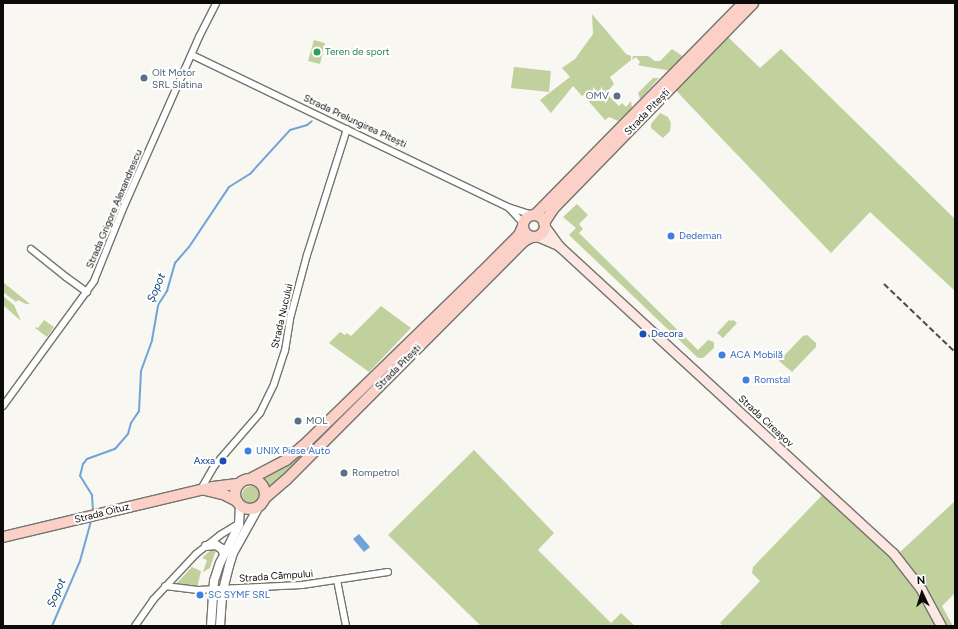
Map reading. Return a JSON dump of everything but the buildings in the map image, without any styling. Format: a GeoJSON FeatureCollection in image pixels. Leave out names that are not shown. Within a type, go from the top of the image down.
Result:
{"type":"FeatureCollection","features":[{"type":"Feature","properties":{"kind":"main road","name":"Strada Pitești"},"geometry":{"type":"LineString","coordinates":[[265,498],[286,480],[519,235],[527,218],[534,215],[743,3]]}},
{"type":"Feature","properties":{"kind":"main road","name":"Strada Pitești"},"geometry":{"type":"LineString","coordinates":[[250,479],[276,466],[293,454],[524,241],[542,234],[553,209],[754,3]]}},
{"type":"Feature","properties":{"kind":"main road"},"geometry":{"type":"LineString","coordinates":[[534,215],[543,220],[545,225]]}},
{"type":"Feature","properties":{"kind":"main road"},"geometry":{"type":"LineString","coordinates":[[523,225],[526,233],[535,236]]}},
{"type":"Feature","properties":{"kind":"main road","name":"Strada Cireașov"},"geometry":{"type":"LineString","coordinates":[[545,225],[559,246],[892,552],[918,584],[941,626]]}},
{"type":"Feature","properties":{"kind":"main road","name":"Strada Cireașov"},"geometry":{"type":"LineString","coordinates":[[535,236],[559,246]]}},
{"type":"Feature","properties":{"kind":"main road"},"geometry":{"type":"LineString","coordinates":[[250,479],[261,483],[266,492],[265,498],[258,508],[248,510],[238,503],[235,491],[239,484],[250,479]]}},
{"type":"Feature","properties":{"kind":"main road","name":"Strada Oituz"},"geometry":{"type":"LineString","coordinates":[[3,537],[201,490],[239,484]]}},
{"type":"Feature","properties":{"kind":"main road","name":"Strada Oituz"},"geometry":{"type":"LineString","coordinates":[[201,490],[223,494],[238,503]]}},
{"type":"Feature","properties":{"kind":"street","name":"Strada Grigore Alexandrescu"},"geometry":{"type":"LineString","coordinates":[[3,406],[94,282],[126,204],[216,3]]}},
{"type":"Feature","properties":{"kind":"street","name":"Strada Prelungirea Pitești"},"geometry":{"type":"LineString","coordinates":[[192,55],[508,207],[534,215]]}},
{"type":"Feature","properties":{"kind":"street","name":"Strada Nucului"},"geometry":{"type":"LineString","coordinates":[[201,490],[215,465],[260,413],[274,384],[285,350],[292,314],[307,256],[347,129]]}},
{"type":"Feature","properties":{"kind":"street","name":"Strada Prelungirea Pitești"},"geometry":{"type":"LineString","coordinates":[[508,207],[523,225]]}},
{"type":"Feature","properties":{"kind":"street"},"geometry":{"type":"LineString","coordinates":[[31,249],[87,292]]}},
{"type":"Feature","properties":{"kind":"street"},"geometry":{"type":"LineString","coordinates":[[211,626],[213,590],[217,572],[240,522],[238,503]]}},
{"type":"Feature","properties":{"kind":"street"},"geometry":{"type":"LineString","coordinates":[[220,626],[223,589],[233,553],[258,508]]}},
{"type":"Feature","properties":{"kind":"street"},"geometry":{"type":"LineString","coordinates":[[135,626],[149,605],[206,546],[220,534],[240,522]]}},
{"type":"Feature","properties":{"kind":"street"},"geometry":{"type":"LineString","coordinates":[[206,546],[216,545],[222,549],[224,554]]}},
{"type":"Feature","properties":{"kind":"street","name":"Strada Câmpului"},"geometry":{"type":"LineString","coordinates":[[166,586],[184,590],[213,590],[302,585],[388,572]]}},
{"type":"Feature","properties":{"kind":"street"},"geometry":{"type":"LineString","coordinates":[[337,580],[346,626]]}},
{"type":"Feature","properties":{"kind":"green space"},"geometry":{"type":"Polygon","coordinates":[[[592,14],[626,54],[631,56],[631,60],[610,77],[614,84],[606,93],[619,106],[622,103],[626,107],[631,101],[632,108],[618,121],[609,117],[605,120],[584,96],[591,90],[582,96],[573,86],[551,113],[540,100],[570,77],[562,68],[575,59],[593,34],[592,14]]]}},
{"type":"Feature","properties":{"kind":"green space"},"geometry":{"type":"Polygon","coordinates":[[[727,36],[760,68],[781,49],[955,219],[955,291],[870,212],[831,253],[682,97],[675,89],[727,36]]]}},
{"type":"Feature","properties":{"kind":"green space","name":"Teren de sport"},"geometry":{"type":"Polygon","coordinates":[[[314,40],[325,43],[320,64],[308,61],[314,40]]]}},
{"type":"Feature","properties":{"kind":"green space"},"geometry":{"type":"Polygon","coordinates":[[[672,49],[684,57],[672,71],[638,65],[640,62],[636,57],[632,60],[633,56],[648,56],[655,61],[660,61],[672,49]]]}},
{"type":"Feature","properties":{"kind":"green space"},"geometry":{"type":"Polygon","coordinates":[[[514,67],[551,71],[549,92],[511,88],[514,67]]]}},
{"type":"Feature","properties":{"kind":"green space"},"geometry":{"type":"Polygon","coordinates":[[[653,78],[659,78],[640,99],[638,93],[653,78]]]}},
{"type":"Feature","properties":{"kind":"green space"},"geometry":{"type":"Polygon","coordinates":[[[660,113],[668,117],[671,123],[670,131],[663,138],[651,128],[651,124],[660,113]]]}},
{"type":"Feature","properties":{"kind":"green space"},"geometry":{"type":"Polygon","coordinates":[[[577,204],[588,215],[579,224],[583,229],[579,233],[698,350],[708,340],[714,342],[714,348],[703,358],[698,358],[569,235],[576,228],[563,217],[577,204]]]}},
{"type":"Feature","properties":{"kind":"green space"},"geometry":{"type":"Polygon","coordinates":[[[4,283],[30,304],[26,304],[18,300],[16,302],[3,292],[4,283]]]}},
{"type":"Feature","properties":{"kind":"green space"},"geometry":{"type":"Polygon","coordinates":[[[3,296],[14,305],[21,321],[3,305],[3,296]]]}},
{"type":"Feature","properties":{"kind":"green space"},"geometry":{"type":"Polygon","coordinates":[[[381,306],[411,328],[369,372],[329,343],[340,332],[345,335],[347,333],[351,336],[381,306]]]}},
{"type":"Feature","properties":{"kind":"green space"},"geometry":{"type":"Polygon","coordinates":[[[44,320],[54,327],[47,337],[35,328],[38,328],[44,320]]]}},
{"type":"Feature","properties":{"kind":"green space"},"geometry":{"type":"Polygon","coordinates":[[[729,320],[733,320],[737,323],[723,338],[717,333],[729,320]]]}},
{"type":"Feature","properties":{"kind":"green space"},"geometry":{"type":"Polygon","coordinates":[[[807,335],[816,343],[816,347],[792,372],[779,361],[803,336],[807,335]]]}},
{"type":"Feature","properties":{"kind":"green space"},"geometry":{"type":"Polygon","coordinates":[[[335,422],[339,425],[269,489],[261,478],[275,472],[300,455],[335,422]]]}},
{"type":"Feature","properties":{"kind":"green space"},"geometry":{"type":"Polygon","coordinates":[[[474,450],[554,533],[538,550],[611,623],[621,613],[635,626],[481,626],[388,535],[474,450]]]}},
{"type":"Feature","properties":{"kind":"green space"},"geometry":{"type":"Polygon","coordinates":[[[247,486],[255,486],[260,491],[258,502],[255,504],[247,504],[242,499],[242,491],[247,486]]]}},
{"type":"Feature","properties":{"kind":"green space"},"geometry":{"type":"Polygon","coordinates":[[[829,488],[900,552],[955,501],[955,593],[942,606],[953,626],[723,626],[720,623],[760,581],[752,573],[753,567],[829,488]]]}},
{"type":"Feature","properties":{"kind":"green space"},"geometry":{"type":"Polygon","coordinates":[[[212,549],[216,550],[210,568],[203,572],[207,560],[202,558],[212,549]]]}},
{"type":"Feature","properties":{"kind":"green space"},"geometry":{"type":"Polygon","coordinates":[[[192,567],[201,571],[197,588],[175,585],[192,567]]]}},
{"type":"Feature","properties":{"kind":"water"},"geometry":{"type":"Polygon","coordinates":[[[359,534],[370,547],[364,552],[353,539],[359,534]]]}},
{"type":"Feature","properties":{"kind":"waterway","name":"Șopot"},"geometry":{"type":"LineString","coordinates":[[93,510],[92,495],[80,476],[83,464],[87,459],[115,449],[128,434],[131,423],[139,411],[141,371],[152,340],[158,305],[167,291],[175,263],[189,247],[229,187],[250,174],[290,130],[307,125],[312,121]]}},
{"type":"Feature","properties":{"kind":"waterway","name":"Șopot"},"geometry":{"type":"LineString","coordinates":[[52,626],[80,561],[91,521]]}},
{"type":"Feature","properties":{"kind":"railway"},"geometry":{"type":"LineString","coordinates":[[884,284],[955,352]]}},
{"type":"Feature","properties":{"kind":"place","name":"Teren de sport"},"geometry":{"type":"Point","coordinates":[317,52]}},
{"type":"Feature","properties":{"kind":"place","name":"Olt Motor SRL Slatina"},"geometry":{"type":"Point","coordinates":[144,78]}},
{"type":"Feature","properties":{"kind":"place","name":"OMV"},"geometry":{"type":"Point","coordinates":[617,96]}},
{"type":"Feature","properties":{"kind":"place","name":"Dedeman"},"geometry":{"type":"Point","coordinates":[671,236]}},
{"type":"Feature","properties":{"kind":"place","name":"Decora"},"geometry":{"type":"Point","coordinates":[643,334]}},
{"type":"Feature","properties":{"kind":"place","name":"ACA Mobilă"},"geometry":{"type":"Point","coordinates":[722,355]}},
{"type":"Feature","properties":{"kind":"place","name":"Romstal"},"geometry":{"type":"Point","coordinates":[746,380]}},
{"type":"Feature","properties":{"kind":"place","name":"MOL"},"geometry":{"type":"Point","coordinates":[298,421]}},
{"type":"Feature","properties":{"kind":"place","name":"UNIX Piese Auto"},"geometry":{"type":"Point","coordinates":[248,451]}},
{"type":"Feature","properties":{"kind":"place","name":"Axxa"},"geometry":{"type":"Point","coordinates":[223,461]}},
{"type":"Feature","properties":{"kind":"place","name":"Rompetrol"},"geometry":{"type":"Point","coordinates":[344,473]}},
{"type":"Feature","properties":{"kind":"place","name":"SC SYMF SRL"},"geometry":{"type":"Point","coordinates":[200,595]}}]}
